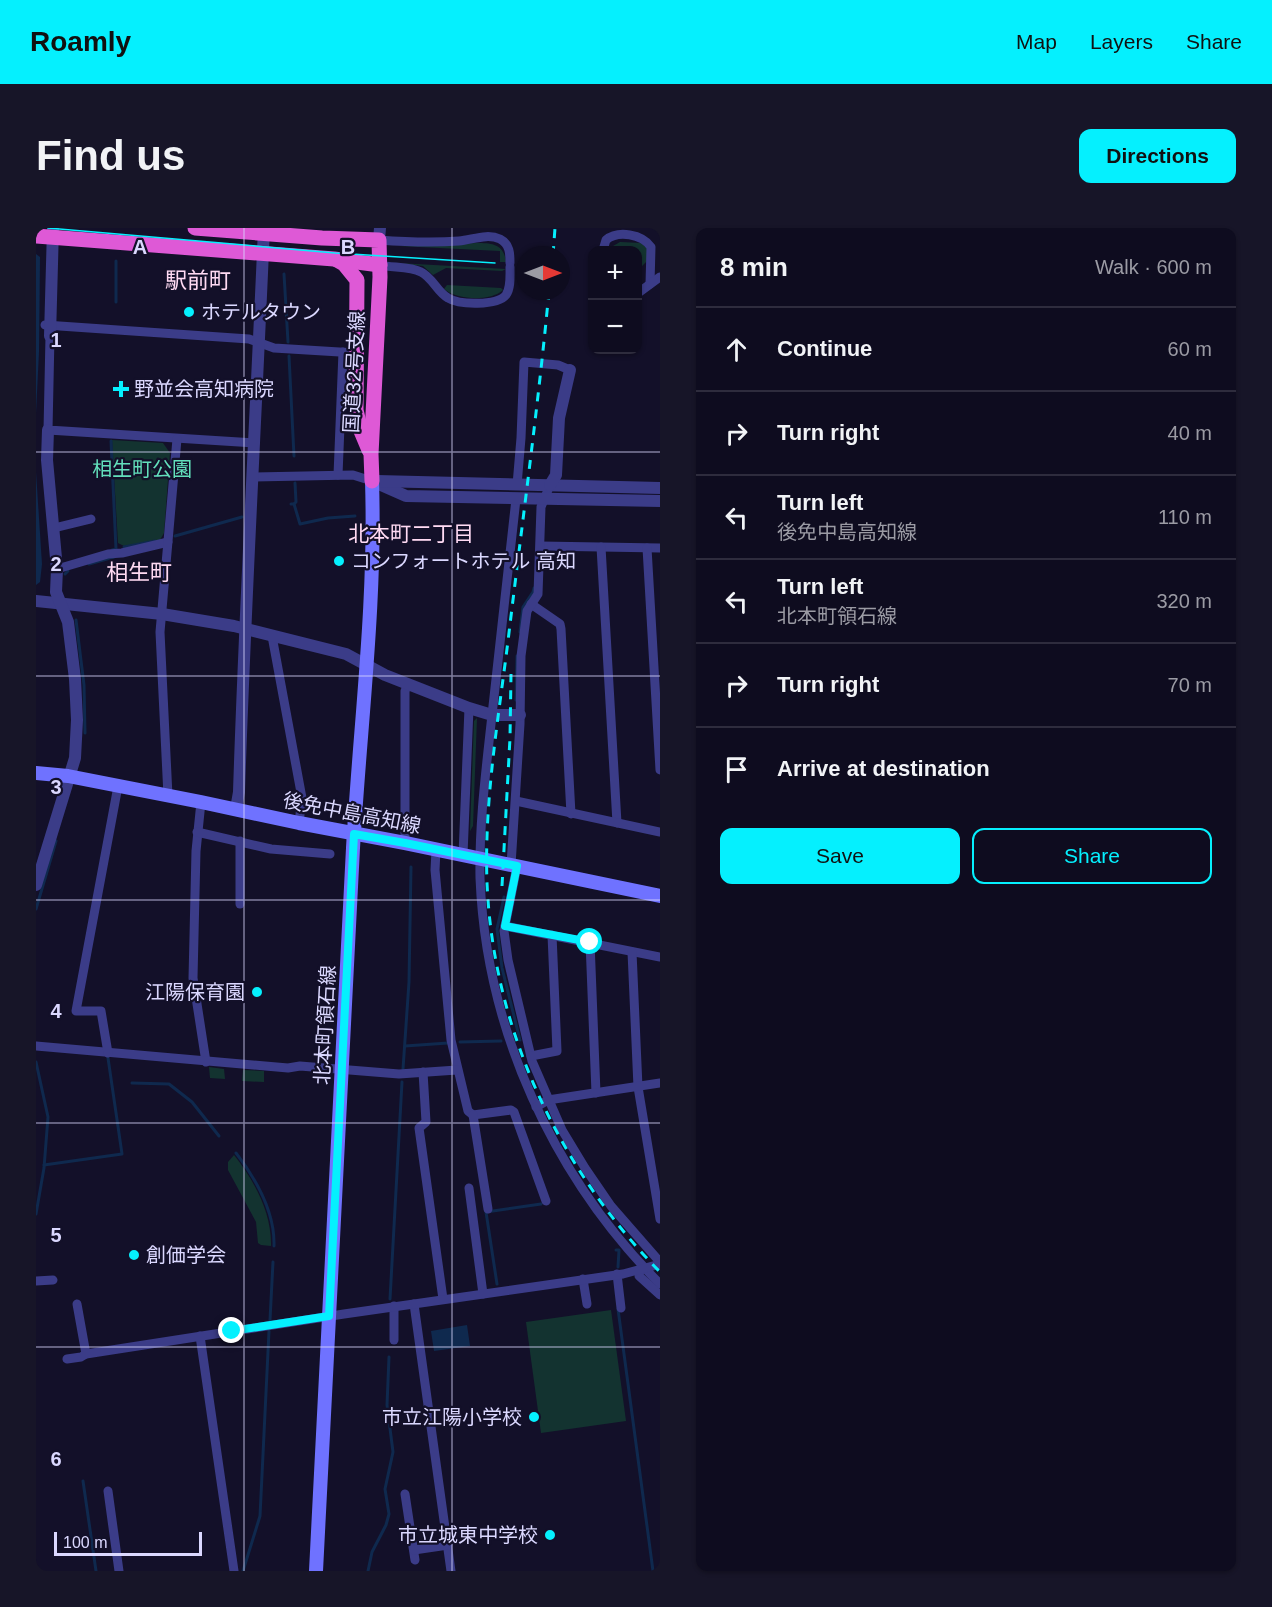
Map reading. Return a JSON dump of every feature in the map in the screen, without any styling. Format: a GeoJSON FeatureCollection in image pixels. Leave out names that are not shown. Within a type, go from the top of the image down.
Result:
{"type":"FeatureCollection","features":[{"type":"Feature","properties":{"kind":"highway"},"geometry":{"type":"LineString","coordinates":[[195,228],[380,234]]}},
{"type":"Feature","properties":{"kind":"highway"},"geometry":{"type":"LineString","coordinates":[[45,234],[380,265]]}},
{"type":"Feature","properties":{"kind":"highway","name":"国道32号支線"},"geometry":{"type":"LineString","coordinates":[[372,481],[371,454],[380,234]]}},
{"type":"Feature","properties":{"kind":"highway"},"geometry":{"type":"LineString","coordinates":[[334,259],[344,264],[357,280],[349,352],[356,410],[361,431],[371,454]]}},
{"type":"Feature","properties":{"kind":"main road","name":"北本町領石線"},"geometry":{"type":"LineString","coordinates":[[316,1571],[354,834],[368,667],[374,516],[372,481]]}},
{"type":"Feature","properties":{"kind":"main road","name":"後免中島高知線"},"geometry":{"type":"LineString","coordinates":[[36,773],[68,776],[201,802],[299,824],[405,843],[660,896]]}},
{"type":"Feature","properties":{"kind":"street"},"geometry":{"type":"LineString","coordinates":[[236,809],[239,792],[244,629],[254,477],[264,231]]}},
{"type":"Feature","properties":{"kind":"street"},"geometry":{"type":"LineString","coordinates":[[604,246],[608,237],[632,232],[645,239],[660,257]]}},
{"type":"Feature","properties":{"kind":"street"},"geometry":{"type":"LineString","coordinates":[[36,885],[75,758],[76,745],[76,702],[68,622],[56,592],[57,569],[47,460],[49,329],[45,234]]}},
{"type":"Feature","properties":{"kind":"street"},"geometry":{"type":"LineString","coordinates":[[380,234],[461,241],[480,237],[504,241],[509,249],[509,289],[496,301],[459,302],[450,299],[420,271],[380,265]]}},
{"type":"Feature","properties":{"kind":"street"},"geometry":{"type":"LineString","coordinates":[[650,284],[651,247]]}},
{"type":"Feature","properties":{"kind":"street"},"geometry":{"type":"LineString","coordinates":[[642,290],[660,277]]}},
{"type":"Feature","properties":{"kind":"street"},"geometry":{"type":"LineString","coordinates":[[49,329],[249,339],[274,348],[349,352],[338,476]]}},
{"type":"Feature","properties":{"kind":"street"},"geometry":{"type":"LineString","coordinates":[[67,1359],[86,1354],[329,1316],[617,1274],[660,1263],[611,1206],[585,1168],[548,1100],[531,1056],[508,960],[505,926],[514,866],[521,656],[527,610],[538,594],[541,507],[556,475],[559,418],[570,370],[558,365],[524,362],[517,485]]}},
{"type":"Feature","properties":{"kind":"street"},"geometry":{"type":"LineString","coordinates":[[48,430],[255,442]]}},
{"type":"Feature","properties":{"kind":"street"},"geometry":{"type":"LineString","coordinates":[[168,796],[160,632],[177,439]]}},
{"type":"Feature","properties":{"kind":"street"},"geometry":{"type":"LineString","coordinates":[[254,477],[353,475],[401,495],[660,501]]}},
{"type":"Feature","properties":{"kind":"street"},"geometry":{"type":"LineString","coordinates":[[372,481],[660,488]]}},
{"type":"Feature","properties":{"kind":"street"},"geometry":{"type":"LineString","coordinates":[[516,499],[482,802],[483,914],[490,969],[516,1058],[555,1145],[583,1191],[610,1228],[642,1269],[660,1284]]}},
{"type":"Feature","properties":{"kind":"street"},"geometry":{"type":"LineString","coordinates":[[54,528],[91,519]]}},
{"type":"Feature","properties":{"kind":"street"},"geometry":{"type":"LineString","coordinates":[[57,569],[108,554],[168,542]]}},
{"type":"Feature","properties":{"kind":"street"},"geometry":{"type":"LineString","coordinates":[[541,546],[660,548]]}},
{"type":"Feature","properties":{"kind":"street"},"geometry":{"type":"LineString","coordinates":[[601,547],[617,823]]}},
{"type":"Feature","properties":{"kind":"street"},"geometry":{"type":"LineString","coordinates":[[647,548],[660,770]]}},
{"type":"Feature","properties":{"kind":"street"},"geometry":{"type":"LineString","coordinates":[[36,601],[162,614],[244,629],[346,654],[368,667],[408,684],[492,716],[520,715]]}},
{"type":"Feature","properties":{"kind":"street"},"geometry":{"type":"LineString","coordinates":[[531,604],[560,624],[561,629],[571,814]]}},
{"type":"Feature","properties":{"kind":"street"},"geometry":{"type":"LineString","coordinates":[[272,636],[302,798],[299,824]]}},
{"type":"Feature","properties":{"kind":"street"},"geometry":{"type":"LineString","coordinates":[[405,843],[405,691],[408,684]]}},
{"type":"Feature","properties":{"kind":"street"},"geometry":{"type":"LineString","coordinates":[[463,855],[469,708]]}},
{"type":"Feature","properties":{"kind":"street"},"geometry":{"type":"LineString","coordinates":[[108,1053],[100,1011],[76,1011],[118,786]]}},
{"type":"Feature","properties":{"kind":"street"},"geometry":{"type":"LineString","coordinates":[[516,801],[660,832]]}},
{"type":"Feature","properties":{"kind":"street"},"geometry":{"type":"LineString","coordinates":[[201,802],[197,832],[193,978],[206,1062]]}},
{"type":"Feature","properties":{"kind":"street"},"geometry":{"type":"LineString","coordinates":[[197,832],[272,849],[330,854]]}},
{"type":"Feature","properties":{"kind":"street"},"geometry":{"type":"LineString","coordinates":[[240,841],[240,904]]}},
{"type":"Feature","properties":{"kind":"street"},"geometry":{"type":"LineString","coordinates":[[436,850],[435,870],[450,1040],[468,1111],[473,1115],[488,1209]]}},
{"type":"Feature","properties":{"kind":"street"},"geometry":{"type":"LineString","coordinates":[[505,926],[660,957]]}},
{"type":"Feature","properties":{"kind":"street"},"geometry":{"type":"LineString","coordinates":[[531,1056],[557,1051],[552,935]]}},
{"type":"Feature","properties":{"kind":"street"},"geometry":{"type":"LineString","coordinates":[[590,942],[596,1093]]}},
{"type":"Feature","properties":{"kind":"street"},"geometry":{"type":"LineString","coordinates":[[633,952],[638,1087],[660,1219]]}},
{"type":"Feature","properties":{"kind":"street"},"geometry":{"type":"LineString","coordinates":[[36,1046],[288,1068],[300,1065],[399,1074],[458,1071]]}},
{"type":"Feature","properties":{"kind":"street"},"geometry":{"type":"LineString","coordinates":[[423,1072],[426,1122],[419,1128],[443,1299]]}},
{"type":"Feature","properties":{"kind":"street"},"geometry":{"type":"LineString","coordinates":[[536,1107],[548,1100],[660,1083]]}},
{"type":"Feature","properties":{"kind":"street"},"geometry":{"type":"LineString","coordinates":[[473,1115],[511,1110],[514,1112],[546,1201]]}},
{"type":"Feature","properties":{"kind":"street"},"geometry":{"type":"LineString","coordinates":[[468,1188],[483,1294]]}},
{"type":"Feature","properties":{"kind":"street"},"geometry":{"type":"LineString","coordinates":[[642,1269],[639,1275],[660,1295]]}},
{"type":"Feature","properties":{"kind":"street"},"geometry":{"type":"LineString","coordinates":[[617,1274],[621,1308]]}},
{"type":"Feature","properties":{"kind":"street"},"geometry":{"type":"LineString","coordinates":[[583,1279],[587,1304]]}},
{"type":"Feature","properties":{"kind":"street"},"geometry":{"type":"LineString","coordinates":[[36,1281],[54,1280]]}},
{"type":"Feature","properties":{"kind":"street"},"geometry":{"type":"LineString","coordinates":[[77,1304],[86,1354]]}},
{"type":"Feature","properties":{"kind":"street"},"geometry":{"type":"LineString","coordinates":[[414,1304],[452,1571]]}},
{"type":"Feature","properties":{"kind":"street"},"geometry":{"type":"LineString","coordinates":[[394,1306],[394,1340]]}},
{"type":"Feature","properties":{"kind":"street"},"geometry":{"type":"LineString","coordinates":[[200,1336],[234,1571]]}},
{"type":"Feature","properties":{"kind":"street"},"geometry":{"type":"LineString","coordinates":[[108,1491],[119,1571]]}},
{"type":"Feature","properties":{"kind":"street"},"geometry":{"type":"LineString","coordinates":[[405,1494],[416,1560]]}},
{"type":"Feature","properties":{"kind":"street"},"geometry":{"type":"LineString","coordinates":[[414,1550],[448,1545]]}},
{"type":"Feature","properties":{"kind":"green space"},"geometry":{"type":"Polygon","coordinates":[[[620,242],[641,243],[647,248],[648,260],[642,266],[642,246],[613,246],[620,242]]]}},
{"type":"Feature","properties":{"kind":"green space"},"geometry":{"type":"Polygon","coordinates":[[[488,243],[500,248],[506,262],[500,262],[500,251],[399,246],[488,243]]]}},
{"type":"Feature","properties":{"kind":"green space"},"geometry":{"type":"Polygon","coordinates":[[[398,263],[506,269],[502,271],[446,268],[433,275],[423,266],[398,263]]]}},
{"type":"Feature","properties":{"kind":"green space"},"geometry":{"type":"Polygon","coordinates":[[[447,285],[501,288],[503,290],[490,296],[473,298],[450,293],[444,289],[447,285]]]}},
{"type":"Feature","properties":{"kind":"green space","name":"相生町公園"},"geometry":{"type":"Polygon","coordinates":[[[112,440],[163,443],[170,453],[164,533],[160,540],[124,546],[118,543],[112,440]]]}},
{"type":"Feature","properties":{"kind":"green space"},"geometry":{"type":"Polygon","coordinates":[[[477,718],[473,826],[470,831],[474,721],[477,718]]]}},
{"type":"Feature","properties":{"kind":"green space"},"geometry":{"type":"Polygon","coordinates":[[[209,1067],[224,1069],[225,1079],[210,1078],[209,1067]]]}},
{"type":"Feature","properties":{"kind":"green space"},"geometry":{"type":"Polygon","coordinates":[[[243,1070],[264,1071],[264,1082],[242,1081],[243,1070]]]}},
{"type":"Feature","properties":{"kind":"green space"},"geometry":{"type":"Polygon","coordinates":[[[234,1155],[255,1186],[265,1209],[271,1234],[271,1246],[258,1243],[256,1222],[228,1170],[228,1162],[234,1155]]]}},
{"type":"Feature","properties":{"kind":"green space"},"geometry":{"type":"Polygon","coordinates":[[[611,1310],[626,1421],[541,1433],[526,1322],[611,1310]]]}},
{"type":"Feature","properties":{"kind":"water"},"geometry":{"type":"Polygon","coordinates":[[[36,254],[40,257],[36,413],[36,254]]]}},
{"type":"Feature","properties":{"kind":"water"},"geometry":{"type":"Polygon","coordinates":[[[36,472],[42,564],[40,582],[36,585],[36,472]]]}},
{"type":"Feature","properties":{"kind":"water"},"geometry":{"type":"Polygon","coordinates":[[[467,1325],[470,1346],[434,1351],[431,1331],[467,1325]]]}},
{"type":"Feature","properties":{"kind":"waterway"},"geometry":{"type":"LineString","coordinates":[[116,261],[116,302]]}},
{"type":"Feature","properties":{"kind":"waterway"},"geometry":{"type":"LineString","coordinates":[[284,274],[288,342]]}},
{"type":"Feature","properties":{"kind":"waterway"},"geometry":{"type":"LineString","coordinates":[[289,356],[294,456]]}},
{"type":"Feature","properties":{"kind":"waterway"},"geometry":{"type":"LineString","coordinates":[[111,441],[116,549],[112,550]]}},
{"type":"Feature","properties":{"kind":"waterway"},"geometry":{"type":"LineString","coordinates":[[294,504],[296,502],[295,483]]}},
{"type":"Feature","properties":{"kind":"waterway"},"geometry":{"type":"LineString","coordinates":[[291,504],[294,504],[300,524],[328,518],[355,516]]}},
{"type":"Feature","properties":{"kind":"waterway"},"geometry":{"type":"LineString","coordinates":[[175,536],[242,517]]}},
{"type":"Feature","properties":{"kind":"waterway"},"geometry":{"type":"LineString","coordinates":[[124,547],[155,541]]}},
{"type":"Feature","properties":{"kind":"waterway"},"geometry":{"type":"LineString","coordinates":[[89,564],[114,557]]}},
{"type":"Feature","properties":{"kind":"waterway"},"geometry":{"type":"LineString","coordinates":[[65,574],[68,571]]}},
{"type":"Feature","properties":{"kind":"waterway"},"geometry":{"type":"LineString","coordinates":[[520,632],[523,607],[534,588]]}},
{"type":"Feature","properties":{"kind":"waterway"},"geometry":{"type":"LineString","coordinates":[[76,620],[84,685],[85,733]]}},
{"type":"Feature","properties":{"kind":"waterway"},"geometry":{"type":"LineString","coordinates":[[516,700],[517,656]]}},
{"type":"Feature","properties":{"kind":"waterway"},"geometry":{"type":"LineString","coordinates":[[36,909],[56,841]]}},
{"type":"Feature","properties":{"kind":"waterway"},"geometry":{"type":"LineString","coordinates":[[403,1069],[409,982],[411,867]]}},
{"type":"Feature","properties":{"kind":"waterway"},"geometry":{"type":"LineString","coordinates":[[504,897],[497,929],[502,968],[520,1040]]}},
{"type":"Feature","properties":{"kind":"waterway"},"geometry":{"type":"LineString","coordinates":[[460,1042],[501,1041]]}},
{"type":"Feature","properties":{"kind":"waterway"},"geometry":{"type":"LineString","coordinates":[[405,1046],[448,1043]]}},
{"type":"Feature","properties":{"kind":"waterway"},"geometry":{"type":"LineString","coordinates":[[44,1165],[122,1154],[108,1058]]}},
{"type":"Feature","properties":{"kind":"waterway"},"geometry":{"type":"LineString","coordinates":[[36,1062],[48,1117],[44,1168],[36,1214]]}},
{"type":"Feature","properties":{"kind":"waterway"},"geometry":{"type":"LineString","coordinates":[[390,1299],[402,1082]]}},
{"type":"Feature","properties":{"kind":"waterway"},"geometry":{"type":"LineString","coordinates":[[132,1083],[169,1084],[192,1102],[219,1136]]}},
{"type":"Feature","properties":{"kind":"waterway"},"geometry":{"type":"LineString","coordinates":[[236,1153],[251,1174],[268,1209],[274,1246]]}},
{"type":"Feature","properties":{"kind":"waterway"},"geometry":{"type":"LineString","coordinates":[[497,1284],[486,1212],[541,1204]]}},
{"type":"Feature","properties":{"kind":"waterway"},"geometry":{"type":"LineString","coordinates":[[616,1250],[619,1250],[618,1267]]}},
{"type":"Feature","properties":{"kind":"waterway"},"geometry":{"type":"LineString","coordinates":[[270,1320],[273,1262]]}},
{"type":"Feature","properties":{"kind":"waterway"},"geometry":{"type":"LineString","coordinates":[[618,1309],[653,1571]]}},
{"type":"Feature","properties":{"kind":"waterway"},"geometry":{"type":"LineString","coordinates":[[243,1571],[260,1516],[269,1331]]}},
{"type":"Feature","properties":{"kind":"waterway"},"geometry":{"type":"LineString","coordinates":[[368,1571],[372,1552],[389,1514],[385,1489],[393,1452],[387,1405],[389,1357]]}},
{"type":"Feature","properties":{"kind":"waterway"},"geometry":{"type":"LineString","coordinates":[[83,1481],[96,1571]]}},
{"type":"Feature","properties":{"kind":"tram line"},"geometry":{"type":"LineString","coordinates":[[48,228],[335,253],[495,263]]}},
{"type":"Feature","properties":{"kind":"railway"},"geometry":{"type":"LineString","coordinates":[[554,246],[555,228]]}},
{"type":"Feature","properties":{"kind":"railway"},"geometry":{"type":"LineString","coordinates":[[548,300],[490,792],[487,883],[492,937],[502,991],[518,1043],[538,1094],[562,1142],[591,1188],[624,1232],[660,1272]]}},
{"type":"Feature","properties":{"kind":"railway"},"geometry":{"type":"LineString","coordinates":[[502,886],[511,674]]}},
{"type":"Feature","properties":{"kind":"place","name":"ホテルタウン"},"geometry":{"type":"Point","coordinates":[189,312]}},
{"type":"Feature","properties":{"kind":"place","name":"野並会高知病院"},"geometry":{"type":"Point","coordinates":[121,389]}},
{"type":"Feature","properties":{"kind":"place","name":"コンフォートホテル 高知"},"geometry":{"type":"Point","coordinates":[339,561]}},
{"type":"Feature","properties":{"kind":"place","name":"江陽保育園"},"geometry":{"type":"Point","coordinates":[257,992]}},
{"type":"Feature","properties":{"kind":"place","name":"創価学会"},"geometry":{"type":"Point","coordinates":[134,1255]}},
{"type":"Feature","properties":{"kind":"place","name":"市立江陽小学校"},"geometry":{"type":"Point","coordinates":[534,1417]}},
{"type":"Feature","properties":{"kind":"place","name":"市立城東中学校"},"geometry":{"type":"Point","coordinates":[550,1535]}},
{"type":"Feature","properties":{"kind":"district","name":"駅前町"},"geometry":{"type":"Point","coordinates":[198,280]}},
{"type":"Feature","properties":{"kind":"district","name":"北本町二丁目"},"geometry":{"type":"Point","coordinates":[411,534]}},
{"type":"Feature","properties":{"kind":"district","name":"相生町"},"geometry":{"type":"Point","coordinates":[139,572]}},
{"type":"Feature","properties":{"kind":"route"},"geometry":{"type":"LineString","coordinates":[[232,1331],[329,1316],[354,834],[517,866],[505,926],[590,942]]}}]}
